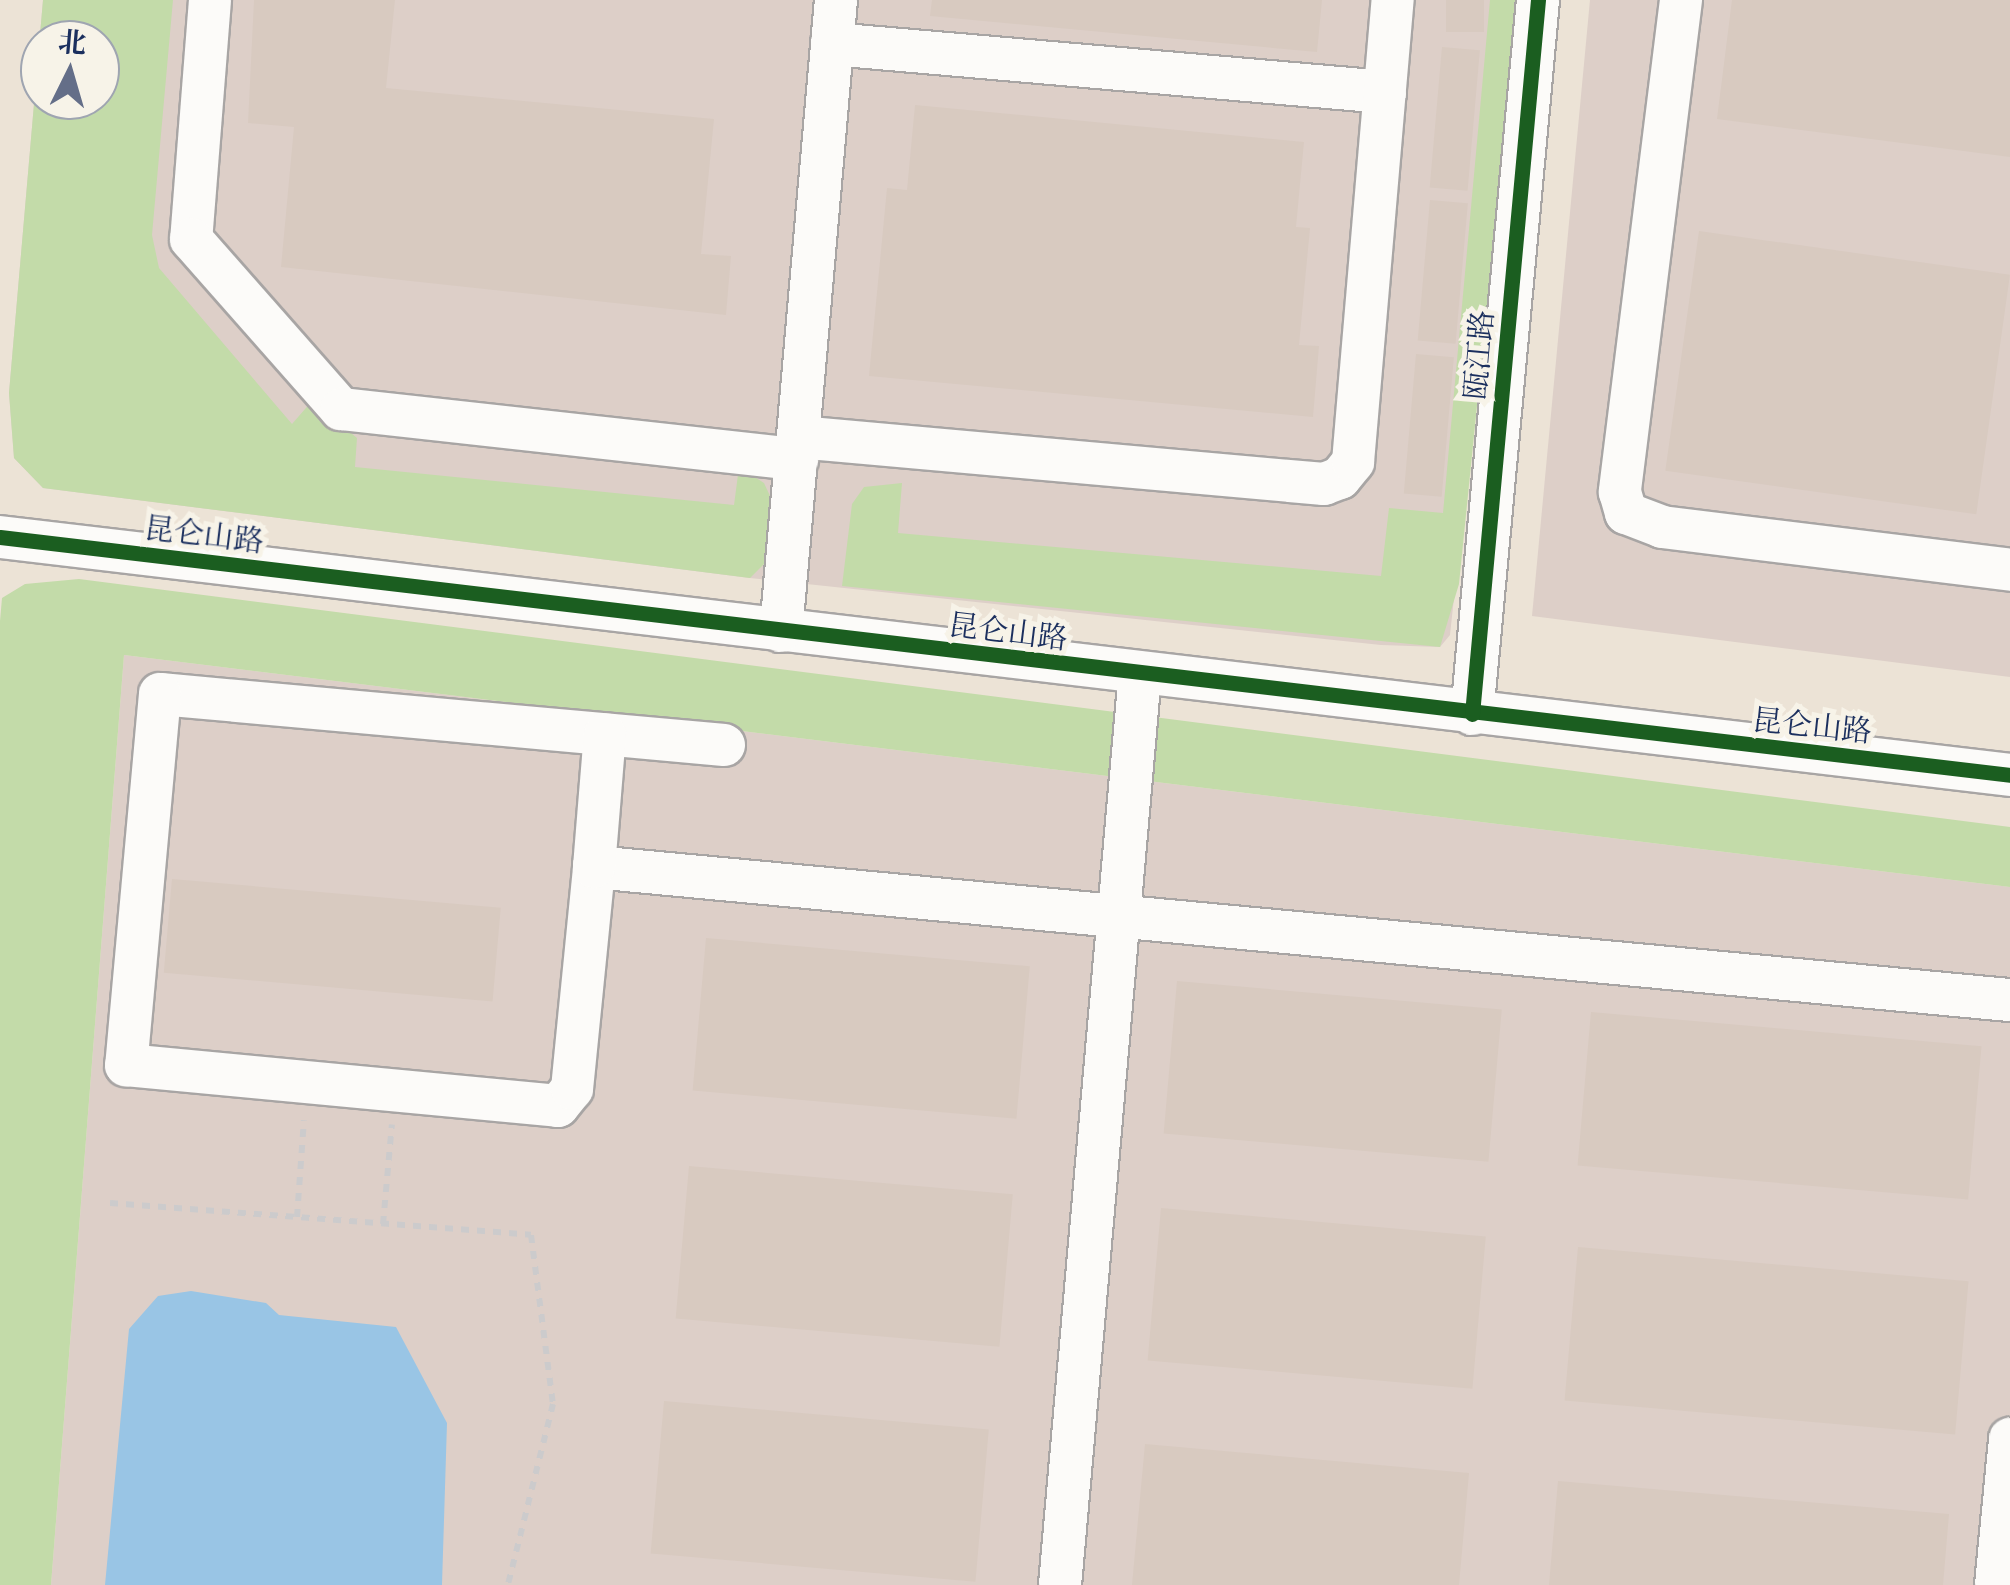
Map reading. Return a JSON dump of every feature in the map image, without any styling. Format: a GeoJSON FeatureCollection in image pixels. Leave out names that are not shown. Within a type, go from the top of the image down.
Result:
{"type":"FeatureCollection","features":[{"type":"Feature","properties":{"kind":"street"},"geometry":{"type":"LineString","coordinates":[[210,0],[191,239],[342,408],[798,448],[1324,484],[1340,478],[1353,462],[1392,0]]}},
{"type":"Feature","properties":{"kind":"street"},"geometry":{"type":"LineString","coordinates":[[782,631],[836,0]]}},
{"type":"Feature","properties":{"kind":"street","name":"瓯江路"},"geometry":{"type":"LineString","coordinates":[[1472,714],[1538,0]]}},
{"type":"Feature","properties":{"kind":"street"},"geometry":{"type":"LineString","coordinates":[[1682,0],[1620,492],[1626,514],[1662,527],[2010,570]]}},
{"type":"Feature","properties":{"kind":"street"},"geometry":{"type":"LineString","coordinates":[[832,44],[1385,92]]}},
{"type":"Feature","properties":{"kind":"street","name":"昆仑山路"},"geometry":{"type":"LineString","coordinates":[[0,538],[2010,775]]}},
{"type":"Feature","properties":{"kind":"street"},"geometry":{"type":"LineString","coordinates":[[1060,1585],[1140,674]]}},
{"type":"Feature","properties":{"kind":"street"},"geometry":{"type":"LineString","coordinates":[[605,734],[572,1090],[558,1106],[126,1065],[160,694],[605,734],[724,745]]}},
{"type":"Feature","properties":{"kind":"street"},"geometry":{"type":"LineString","coordinates":[[594,867],[2010,1000]]}},
{"type":"Feature","properties":{"kind":"street"},"geometry":{"type":"LineString","coordinates":[[1996,1585],[2010,1439]]}},
{"type":"Feature","properties":{"kind":"path"},"geometry":{"type":"LineString","coordinates":[[297,1217],[307,1084]]}},
{"type":"Feature","properties":{"kind":"path"},"geometry":{"type":"LineString","coordinates":[[383,1224],[394,1093]]}},
{"type":"Feature","properties":{"kind":"path"},"geometry":{"type":"LineString","coordinates":[[110,1203],[531,1235],[553,1404],[508,1585]]}},
{"type":"Feature","properties":{"kind":"shaded area"},"geometry":{"type":"Polygon","coordinates":[[[43,0],[1518,0],[1450,635],[1440,647],[1381,645],[750,578],[43,488],[14,458],[9,393],[33,120],[120,120],[120,20],[41,20],[43,0]]]}},
{"type":"Feature","properties":{"kind":"shaded area"},"geometry":{"type":"Polygon","coordinates":[[[1590,0],[2010,0],[2010,677],[1532,616],[1590,0]]]}},
{"type":"Feature","properties":{"kind":"shaded area"},"geometry":{"type":"Polygon","coordinates":[[[124,655],[2010,887],[2010,1585],[51,1585],[124,655]]]}},
{"type":"Feature","properties":{"kind":"green space"},"geometry":{"type":"Polygon","coordinates":[[[43,0],[173,0],[152,235],[159,268],[292,424],[312,401],[357,438],[355,467],[734,505],[739,467],[764,483],[776,509],[770,558],[750,578],[43,488],[14,458],[9,393],[33,120],[120,120],[120,20],[41,20],[43,0]]]}},
{"type":"Feature","properties":{"kind":"green space"},"geometry":{"type":"Polygon","coordinates":[[[1490,0],[1518,0],[1459,584],[1440,647],[842,586],[852,504],[864,487],[902,483],[898,533],[1381,576],[1389,508],[1443,513],[1490,0]]]}},
{"type":"Feature","properties":{"kind":"green space"},"geometry":{"type":"Polygon","coordinates":[[[79,579],[2010,827],[2010,887],[124,655],[51,1585],[0,1585],[0,621],[2,598],[25,584],[79,579]]]}},
{"type":"Feature","properties":{"kind":"water"},"geometry":{"type":"Polygon","coordinates":[[[191,1291],[266,1303],[279,1315],[396,1327],[447,1423],[442,1585],[105,1585],[129,1329],[158,1296],[191,1291]]]}},
{"type":"Feature","properties":{"kind":"building"},"geometry":{"type":"Polygon","coordinates":[[[254,0],[395,0],[386,88],[714,119],[701,254],[731,256],[726,315],[281,267],[294,127],[248,123],[254,0]]]}},
{"type":"Feature","properties":{"kind":"building"},"geometry":{"type":"Polygon","coordinates":[[[932,0],[1322,0],[1317,52],[930,16],[932,0]]]}},
{"type":"Feature","properties":{"kind":"building"},"geometry":{"type":"Polygon","coordinates":[[[1446,0],[1484,0],[1484,32],[1446,32],[1446,0]]]}},
{"type":"Feature","properties":{"kind":"building"},"geometry":{"type":"Polygon","coordinates":[[[1732,0],[2010,0],[2010,157],[1717,119],[1732,0]]]}},
{"type":"Feature","properties":{"kind":"building"},"geometry":{"type":"Polygon","coordinates":[[[1442,47],[1480,50],[1468,191],[1430,187],[1442,47]]]}},
{"type":"Feature","properties":{"kind":"building"},"geometry":{"type":"Polygon","coordinates":[[[915,105],[1304,142],[1296,227],[1310,228],[1299,345],[1319,346],[1313,417],[869,376],[887,188],[907,190],[915,105]]]}},
{"type":"Feature","properties":{"kind":"building"},"geometry":{"type":"Polygon","coordinates":[[[1430,200],[1468,203],[1456,344],[1418,340],[1430,200]]]}},
{"type":"Feature","properties":{"kind":"building"},"geometry":{"type":"Polygon","coordinates":[[[1699,231],[2010,275],[1976,514],[1665,471],[1699,231]]]}},
{"type":"Feature","properties":{"kind":"building"},"geometry":{"type":"Polygon","coordinates":[[[1416,354],[1454,357],[1442,497],[1404,493],[1416,354]]]}},
{"type":"Feature","properties":{"kind":"building"},"geometry":{"type":"Polygon","coordinates":[[[172,879],[501,908],[493,1001],[164,973],[172,879]]]}},
{"type":"Feature","properties":{"kind":"building"},"geometry":{"type":"Polygon","coordinates":[[[706,938],[1030,966],[1016,1119],[693,1090],[706,938]]]}},
{"type":"Feature","properties":{"kind":"building"},"geometry":{"type":"Polygon","coordinates":[[[1177,981],[1502,1009],[1488,1162],[1164,1133],[1177,981]]]}},
{"type":"Feature","properties":{"kind":"building"},"geometry":{"type":"Polygon","coordinates":[[[1591,1012],[1982,1046],[1968,1200],[1578,1165],[1591,1012]]]}},
{"type":"Feature","properties":{"kind":"building"},"geometry":{"type":"Polygon","coordinates":[[[689,1166],[1013,1194],[999,1347],[676,1318],[689,1166]]]}},
{"type":"Feature","properties":{"kind":"building"},"geometry":{"type":"Polygon","coordinates":[[[1161,1208],[1486,1236],[1472,1389],[1148,1360],[1161,1208]]]}},
{"type":"Feature","properties":{"kind":"building"},"geometry":{"type":"Polygon","coordinates":[[[1578,1247],[1969,1281],[1955,1435],[1565,1400],[1578,1247]]]}},
{"type":"Feature","properties":{"kind":"building"},"geometry":{"type":"Polygon","coordinates":[[[664,1401],[989,1429],[975,1582],[651,1553],[664,1401]]]}},
{"type":"Feature","properties":{"kind":"building"},"geometry":{"type":"Polygon","coordinates":[[[1145,1444],[1469,1473],[1459,1585],[1132,1585],[1145,1444]]]}},
{"type":"Feature","properties":{"kind":"building"},"geometry":{"type":"Polygon","coordinates":[[[1558,1481],[1949,1514],[1943,1585],[1549,1585],[1558,1481]]]}},
{"type":"Feature","properties":{"kind":"cycle path"},"geometry":{"type":"LineString","coordinates":[[1472,714],[1538,0]]}},
{"type":"Feature","properties":{"kind":"cycle path"},"geometry":{"type":"LineString","coordinates":[[0,537],[2010,775]]}}]}
